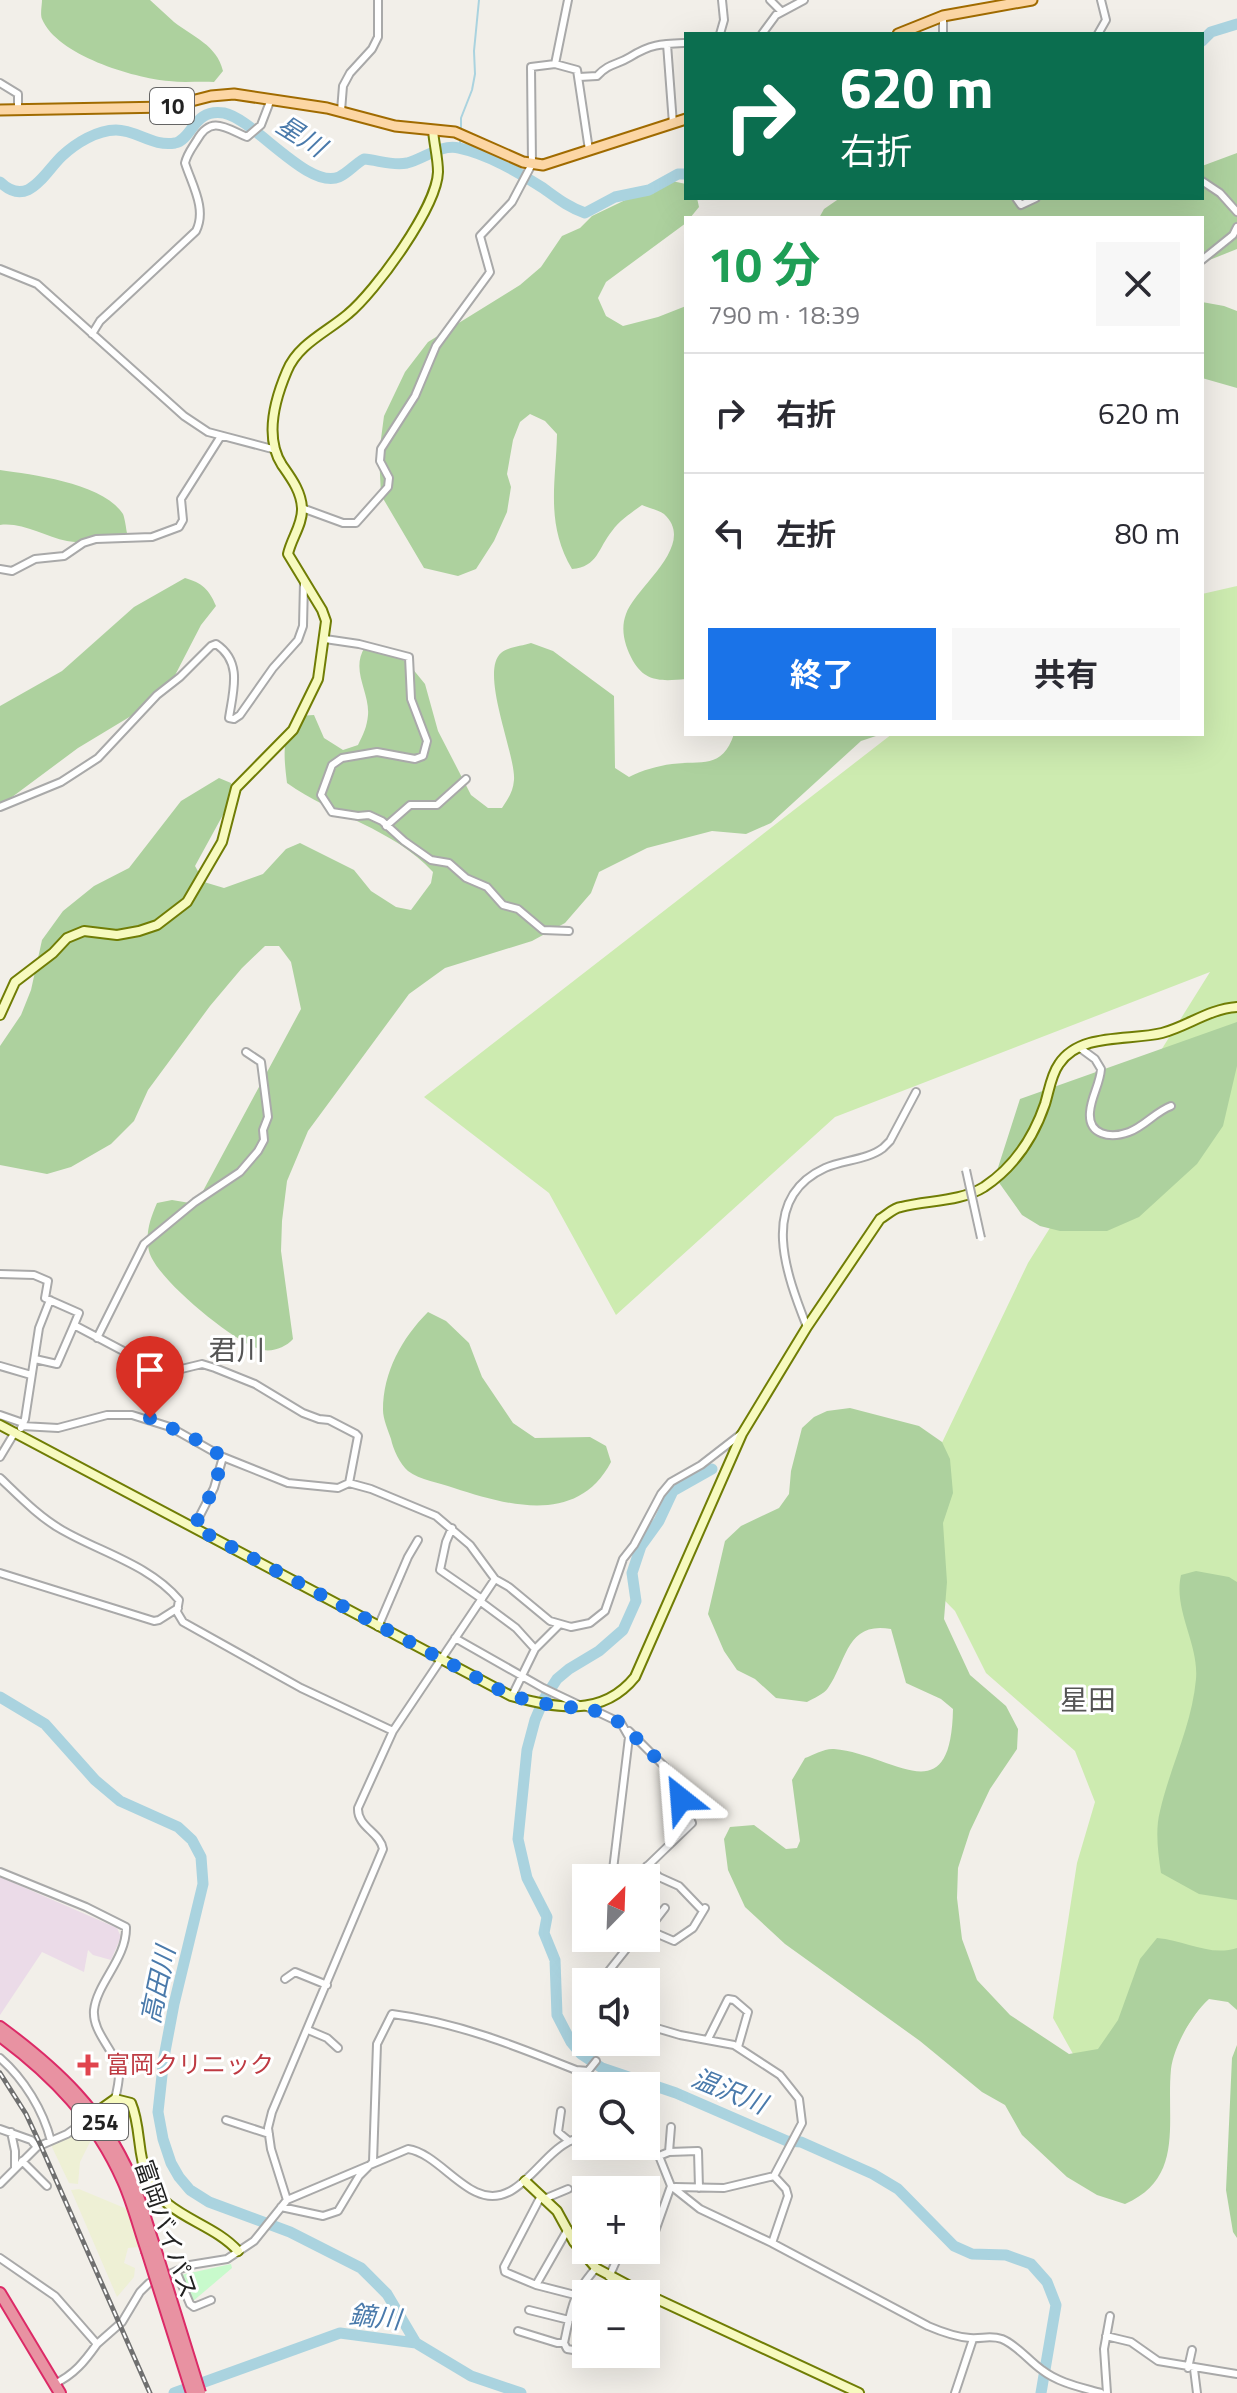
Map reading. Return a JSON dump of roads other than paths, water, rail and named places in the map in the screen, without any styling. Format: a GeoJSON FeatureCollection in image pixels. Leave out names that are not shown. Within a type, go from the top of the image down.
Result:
{"type":"FeatureCollection","features":[{"type":"Feature","properties":{"kind":"highway","name":"富岡バイパス"},"geometry":{"type":"LineString","coordinates":[[0,2027],[41,2057],[91,2116],[124,2183],[151,2250],[200,2393]]}},
{"type":"Feature","properties":{"kind":"highway","name":"富岡バイパス"},"geometry":{"type":"LineString","coordinates":[[0,2036],[44,2070],[91,2116]]}},
{"type":"Feature","properties":{"kind":"highway","name":"富岡バイパス"},"geometry":{"type":"LineString","coordinates":[[151,2250],[192,2393]]}},
{"type":"Feature","properties":{"kind":"highway"},"geometry":{"type":"LineString","coordinates":[[0,2293],[57,2388]]}},
{"type":"Feature","properties":{"kind":"main road"},"geometry":{"type":"LineString","coordinates":[[903,32],[943,16],[1032,0]]}},
{"type":"Feature","properties":{"kind":"main road","name":"10"},"geometry":{"type":"LineString","coordinates":[[0,110],[168,107],[211,96],[234,94],[341,111],[433,135],[463,134],[532,164]]}},
{"type":"Feature","properties":{"kind":"main road"},"geometry":{"type":"LineString","coordinates":[[532,164],[552,164],[684,120]]}},
{"type":"Feature","properties":{"kind":"street"},"geometry":{"type":"LineString","coordinates":[[341,111],[343,86],[378,37],[378,0]]}},
{"type":"Feature","properties":{"kind":"street"},"geometry":{"type":"LineString","coordinates":[[555,64],[568,0]]}},
{"type":"Feature","properties":{"kind":"street"},"geometry":{"type":"LineString","coordinates":[[721,32],[724,20],[722,0]]}},
{"type":"Feature","properties":{"kind":"street"},"geometry":{"type":"LineString","coordinates":[[770,0],[781,11]]}},
{"type":"Feature","properties":{"kind":"street"},"geometry":{"type":"LineString","coordinates":[[764,32],[781,11],[804,0]]}},
{"type":"Feature","properties":{"kind":"street"},"geometry":{"type":"LineString","coordinates":[[1099,32],[1106,18],[1101,0]]}},
{"type":"Feature","properties":{"kind":"street"},"geometry":{"type":"LineString","coordinates":[[943,16],[943,32]]}},
{"type":"Feature","properties":{"kind":"street"},"geometry":{"type":"LineString","coordinates":[[579,77],[597,76],[608,65],[630,57],[637,50],[684,43]]}},
{"type":"Feature","properties":{"kind":"street"},"geometry":{"type":"LineString","coordinates":[[667,44],[673,124]]}},
{"type":"Feature","properties":{"kind":"street"},"geometry":{"type":"LineString","coordinates":[[302,508],[343,523],[356,523],[386,492],[390,483],[380,461],[381,449],[415,396],[436,346],[490,272],[480,236],[512,202],[532,164],[531,67],[555,64],[577,70],[590,152]]}},
{"type":"Feature","properties":{"kind":"street"},"geometry":{"type":"LineString","coordinates":[[0,83],[18,94],[18,110]]}},
{"type":"Feature","properties":{"kind":"street"},"geometry":{"type":"LineString","coordinates":[[92,334],[100,321],[196,231],[201,219],[199,205],[185,163],[202,130],[212,125],[225,127],[247,137],[261,125],[271,99]]}},
{"type":"Feature","properties":{"kind":"street"},"geometry":{"type":"LineString","coordinates":[[0,1015],[15,982],[53,953],[67,938],[84,931],[117,935],[139,931],[157,925],[187,902],[222,842],[236,788],[293,730],[304,711],[318,679],[326,621],[288,554],[302,508],[298,491],[276,450],[272,427],[288,368],[309,342],[368,297],[386,274],[435,188],[438,174],[433,135]]}},
{"type":"Feature","properties":{"kind":"street"},"geometry":{"type":"LineString","coordinates":[[1204,182],[1227,199],[1237,212]]}},
{"type":"Feature","properties":{"kind":"street"},"geometry":{"type":"LineString","coordinates":[[1204,258],[1233,235],[1237,227]]}},
{"type":"Feature","properties":{"kind":"street"},"geometry":{"type":"LineString","coordinates":[[0,269],[37,284],[184,416],[208,432],[276,450]]}},
{"type":"Feature","properties":{"kind":"street"},"geometry":{"type":"LineString","coordinates":[[0,569],[12,571],[35,559],[64,556],[83,543],[96,539],[152,537],[179,527],[183,520],[181,499],[221,436]]}},
{"type":"Feature","properties":{"kind":"street"},"geometry":{"type":"LineString","coordinates":[[0,807],[61,782],[98,758],[157,695],[216,644],[230,659],[235,673],[229,718],[240,715],[273,668],[298,640],[303,626],[304,582]]}},
{"type":"Feature","properties":{"kind":"street"},"geometry":{"type":"LineString","coordinates":[[325,639],[409,657],[411,699],[427,741],[423,756],[415,759],[377,752],[342,758],[332,765],[321,789],[332,812],[369,815],[431,860],[449,863],[466,878],[487,887],[503,905],[518,909],[543,930],[569,931]]}},
{"type":"Feature","properties":{"kind":"street"},"geometry":{"type":"LineString","coordinates":[[386,826],[410,805],[437,805],[466,779]]}},
{"type":"Feature","properties":{"kind":"street"},"geometry":{"type":"LineString","coordinates":[[0,1415],[194,1527],[440,1661],[512,1696],[564,1708],[583,1707],[620,1694],[635,1677],[742,1434],[807,1327],[880,1219],[898,1207],[957,1197],[982,1189],[1013,1165],[1030,1140],[1057,1067],[1064,1057],[1091,1043],[1163,1033],[1207,1014],[1237,1007]]}},
{"type":"Feature","properties":{"kind":"street"},"geometry":{"type":"LineString","coordinates":[[1080,1048],[1095,1059],[1101,1069],[1089,1116],[1095,1131],[1102,1135],[1128,1132],[1171,1106]]}},
{"type":"Feature","properties":{"kind":"street"},"geometry":{"type":"LineString","coordinates":[[97,1338],[144,1244],[201,1197],[240,1172],[264,1140],[263,1130],[268,1117],[261,1062],[246,1052]]}},
{"type":"Feature","properties":{"kind":"street"},"geometry":{"type":"LineString","coordinates":[[807,1327],[792,1290],[783,1248],[785,1214],[793,1195],[823,1169],[883,1148],[890,1141],[916,1092]]}},
{"type":"Feature","properties":{"kind":"street"},"geometry":{"type":"LineString","coordinates":[[966,1170],[981,1238]]}},
{"type":"Feature","properties":{"kind":"street"},"geometry":{"type":"LineString","coordinates":[[0,1274],[34,1275],[48,1281],[45,1298],[79,1313],[57,1364],[35,1359]]}},
{"type":"Feature","properties":{"kind":"street"},"geometry":{"type":"LineString","coordinates":[[0,1457],[20,1429],[39,1328],[50,1300]]}},
{"type":"Feature","properties":{"kind":"street"},"geometry":{"type":"LineString","coordinates":[[74,1325],[165,1373],[202,1364],[236,1376],[303,1413],[329,1420],[356,1434],[349,1483]]}},
{"type":"Feature","properties":{"kind":"street"},"geometry":{"type":"LineString","coordinates":[[0,1366],[31,1375]]}},
{"type":"Feature","properties":{"kind":"street"},"geometry":{"type":"LineString","coordinates":[[0,1425],[20,1429],[58,1428],[107,1415],[132,1415],[170,1427],[223,1457],[288,1483],[338,1488],[349,1483],[371,1489],[436,1516],[470,1545],[495,1579],[550,1621],[559,1625],[581,1626],[597,1619],[605,1611],[623,1559],[671,1482],[701,1465],[742,1434]]}},
{"type":"Feature","properties":{"kind":"street"},"geometry":{"type":"LineString","coordinates":[[194,1527],[214,1488],[223,1457]]}},
{"type":"Feature","properties":{"kind":"street"},"geometry":{"type":"LineString","coordinates":[[0,1478],[62,1530],[117,1556],[160,1583],[177,1597],[179,1618],[192,1627],[301,1688],[393,1731]]}},
{"type":"Feature","properties":{"kind":"street"},"geometry":{"type":"LineString","coordinates":[[452,1528],[439,1566],[516,1628],[535,1649]]}},
{"type":"Feature","properties":{"kind":"street"},"geometry":{"type":"LineString","coordinates":[[378,1627],[418,1540]]}},
{"type":"Feature","properties":{"kind":"street"},"geometry":{"type":"LineString","coordinates":[[451,1577],[456,1568]]}},
{"type":"Feature","properties":{"kind":"street"},"geometry":{"type":"LineString","coordinates":[[0,1573],[154,1621],[178,1608]]}},
{"type":"Feature","properties":{"kind":"street"},"geometry":{"type":"LineString","coordinates":[[287,2200],[269,2134],[272,2112],[383,1849],[380,1839],[358,1815],[368,1783],[393,1731],[495,1579]]}},
{"type":"Feature","properties":{"kind":"street"},"geometry":{"type":"LineString","coordinates":[[512,1696],[535,1649],[559,1625]]}},
{"type":"Feature","properties":{"kind":"street"},"geometry":{"type":"LineString","coordinates":[[455,1638],[543,1688],[614,1719],[665,1767],[692,1823],[649,1864]]}},
{"type":"Feature","properties":{"kind":"street"},"geometry":{"type":"LineString","coordinates":[[614,1864],[629,1737],[627,1730]]}},
{"type":"Feature","properties":{"kind":"street"},"geometry":{"type":"LineString","coordinates":[[0,1872],[126,1927],[119,1955],[99,1995],[94,2013],[96,2026],[119,2072],[115,2099]]}},
{"type":"Feature","properties":{"kind":"street"},"geometry":{"type":"LineString","coordinates":[[660,1877],[679,1886],[704,1910],[693,1928],[674,1941],[660,1935]]}},
{"type":"Feature","properties":{"kind":"street"},"geometry":{"type":"LineString","coordinates":[[660,1914],[665,1908]]}},
{"type":"Feature","properties":{"kind":"street"},"geometry":{"type":"LineString","coordinates":[[610,1968],[622,1952]]}},
{"type":"Feature","properties":{"kind":"street"},"geometry":{"type":"LineString","coordinates":[[285,1979],[295,1972],[327,1985]]}},
{"type":"Feature","properties":{"kind":"street"},"geometry":{"type":"LineString","coordinates":[[708,2039],[728,1999],[734,2000],[748,2012],[738,2047]]}},
{"type":"Feature","properties":{"kind":"street"},"geometry":{"type":"LineString","coordinates":[[280,2208],[323,2216],[338,2211],[359,2176],[373,2162],[377,2044],[392,2014],[431,2019],[500,2040],[576,2070],[588,2071],[594,2064]]}},
{"type":"Feature","properties":{"kind":"street"},"geometry":{"type":"LineString","coordinates":[[308,2030],[327,2038],[338,2048]]}},
{"type":"Feature","properties":{"kind":"street"},"geometry":{"type":"LineString","coordinates":[[660,2031],[738,2047],[780,2075],[799,2099],[802,2123],[774,2176]]}},
{"type":"Feature","properties":{"kind":"street"},"geometry":{"type":"LineString","coordinates":[[0,2058],[14,2070],[30,2095],[47,2125],[51,2141]]}},
{"type":"Feature","properties":{"kind":"street"},"geometry":{"type":"LineString","coordinates":[[0,2184],[37,2147],[67,2134],[115,2099],[128,2100],[132,2106],[144,2168],[153,2188],[173,2209],[223,2236],[238,2251]]}},
{"type":"Feature","properties":{"kind":"street"},"geometry":{"type":"LineString","coordinates":[[561,2111],[558,2132],[569,2141]]}},
{"type":"Feature","properties":{"kind":"street"},"geometry":{"type":"LineString","coordinates":[[226,2120],[269,2134]]}},
{"type":"Feature","properties":{"kind":"street"},"geometry":{"type":"LineString","coordinates":[[669,2152],[671,2127]]}},
{"type":"Feature","properties":{"kind":"street"},"geometry":{"type":"LineString","coordinates":[[0,2129],[31,2140],[37,2147]]}},
{"type":"Feature","properties":{"kind":"street"},"geometry":{"type":"LineString","coordinates":[[11,2132],[15,2168]]}},
{"type":"Feature","properties":{"kind":"street"},"geometry":{"type":"LineString","coordinates":[[57,2388],[122,2322],[149,2283],[190,2265],[227,2259],[254,2241],[287,2200],[373,2162],[414,2149],[474,2192],[494,2198],[525,2181],[553,2153],[572,2140]]}},
{"type":"Feature","properties":{"kind":"street"},"geometry":{"type":"LineString","coordinates":[[660,2156],[669,2152],[698,2151],[699,2188]]}},
{"type":"Feature","properties":{"kind":"street"},"geometry":{"type":"LineString","coordinates":[[660,2158],[671,2186],[700,2209],[772,2243],[928,2326],[951,2335],[973,2339],[988,2336],[1008,2342],[1044,2372],[1063,2382],[1101,2393]]}},
{"type":"Feature","properties":{"kind":"street"},"geometry":{"type":"LineString","coordinates":[[22,2161],[47,2186]]}},
{"type":"Feature","properties":{"kind":"street"},"geometry":{"type":"LineString","coordinates":[[671,2186],[724,2188],[774,2176]]}},
{"type":"Feature","properties":{"kind":"street"},"geometry":{"type":"LineString","coordinates":[[772,2243],[788,2196],[774,2176]]}},
{"type":"Feature","properties":{"kind":"street"},"geometry":{"type":"LineString","coordinates":[[525,2181],[557,2211],[572,2238]]}},
{"type":"Feature","properties":{"kind":"street"},"geometry":{"type":"LineString","coordinates":[[660,2217],[671,2186]]}},
{"type":"Feature","properties":{"kind":"street"},"geometry":{"type":"LineString","coordinates":[[568,2189],[543,2197],[504,2267],[505,2272],[536,2285],[572,2294]]}},
{"type":"Feature","properties":{"kind":"street"},"geometry":{"type":"LineString","coordinates":[[536,2285],[568,2229]]}},
{"type":"Feature","properties":{"kind":"street"},"geometry":{"type":"LineString","coordinates":[[0,2258],[55,2296],[97,2344]]}},
{"type":"Feature","properties":{"kind":"street"},"geometry":{"type":"LineString","coordinates":[[593,2264],[616,2280]]}},
{"type":"Feature","properties":{"kind":"street"},"geometry":{"type":"LineString","coordinates":[[609,2277],[615,2264]]}},
{"type":"Feature","properties":{"kind":"street"},"geometry":{"type":"LineString","coordinates":[[587,2280],[596,2268]]}},
{"type":"Feature","properties":{"kind":"street"},"geometry":{"type":"LineString","coordinates":[[176,2271],[190,2304],[194,2307],[211,2300]]}},
{"type":"Feature","properties":{"kind":"street"},"geometry":{"type":"LineString","coordinates":[[660,2301],[859,2393]]}},
{"type":"Feature","properties":{"kind":"street"},"geometry":{"type":"LineString","coordinates":[[572,2308],[564,2343],[567,2349],[572,2350]]}},
{"type":"Feature","properties":{"kind":"street"},"geometry":{"type":"LineString","coordinates":[[529,2310],[569,2320]]}},
{"type":"Feature","properties":{"kind":"street"},"geometry":{"type":"LineString","coordinates":[[1107,2393],[1104,2371],[1110,2316]]}},
{"type":"Feature","properties":{"kind":"street"},"geometry":{"type":"LineString","coordinates":[[518,2331],[564,2343]]}},
{"type":"Feature","properties":{"kind":"street"},"geometry":{"type":"LineString","coordinates":[[1106,2336],[1131,2342],[1158,2361],[1237,2374]]}},
{"type":"Feature","properties":{"kind":"street"},"geometry":{"type":"LineString","coordinates":[[955,2393],[973,2339]]}},
{"type":"Feature","properties":{"kind":"street"},"geometry":{"type":"LineString","coordinates":[[1192,2350],[1191,2368],[1197,2393]]}},
{"type":"Feature","properties":{"kind":"waterway"},"geometry":{"type":"LineString","coordinates":[[461,132],[461,118],[475,74],[479,0]]}},
{"type":"Feature","properties":{"kind":"waterway","name":"星川"},"geometry":{"type":"LineString","coordinates":[[1204,39],[1211,32],[1237,24]]}},
{"type":"Feature","properties":{"kind":"waterway","name":"星川"},"geometry":{"type":"LineString","coordinates":[[0,182],[19,192],[27,190],[35,186],[74,146],[109,131],[124,131],[159,143],[175,143],[186,136],[200,119],[214,113],[236,118],[297,164],[326,178],[339,177],[364,159],[401,164],[452,147],[502,164],[585,213],[615,197],[649,190],[678,174],[684,174]]}},
{"type":"Feature","properties":{"kind":"waterway"},"geometry":{"type":"LineString","coordinates":[[460,138],[460,148]]}},
{"type":"Feature","properties":{"kind":"waterway","name":"温沢川"},"geometry":{"type":"LineString","coordinates":[[712,1469],[673,1491],[659,1521],[641,1546],[632,1573],[636,1601],[623,1630],[599,1651],[557,1679],[535,1720],[527,1750],[518,1839],[527,1878],[547,1917],[544,1933],[555,1960],[557,2015],[581,2054],[602,2068],[676,2093],[873,2174],[898,2189],[954,2246],[972,2254],[1006,2255],[1031,2264],[1047,2282],[1056,2305],[1041,2393]]}},
{"type":"Feature","properties":{"kind":"waterway","name":"高田川"},"geometry":{"type":"LineString","coordinates":[[0,1697],[45,1724],[95,1780],[120,1801],[178,1827],[192,1840],[201,1857],[203,1884],[174,2004],[158,2112],[163,2139],[179,2177],[190,2190],[209,2202],[290,2232],[361,2268],[387,2294],[416,2343]]}},
{"type":"Feature","properties":{"kind":"waterway","name":"鏑川"},"geometry":{"type":"LineString","coordinates":[[174,2393],[340,2333],[416,2343],[471,2376],[521,2393]]}},
{"type":"Feature","properties":{"kind":"railway"},"geometry":{"type":"LineString","coordinates":[[0,2073],[26,2114],[150,2393]]}},
{"type":"Feature","properties":{"kind":"place","name":"富岡クリニック"},"geometry":{"type":"Point","coordinates":[88,2065]}},
{"type":"Feature","properties":{"kind":"district","name":"君川"},"geometry":{"type":"Point","coordinates":[237,1350]}},
{"type":"Feature","properties":{"kind":"district","name":"星田"},"geometry":{"type":"Point","coordinates":[1088,1700]}}]}
